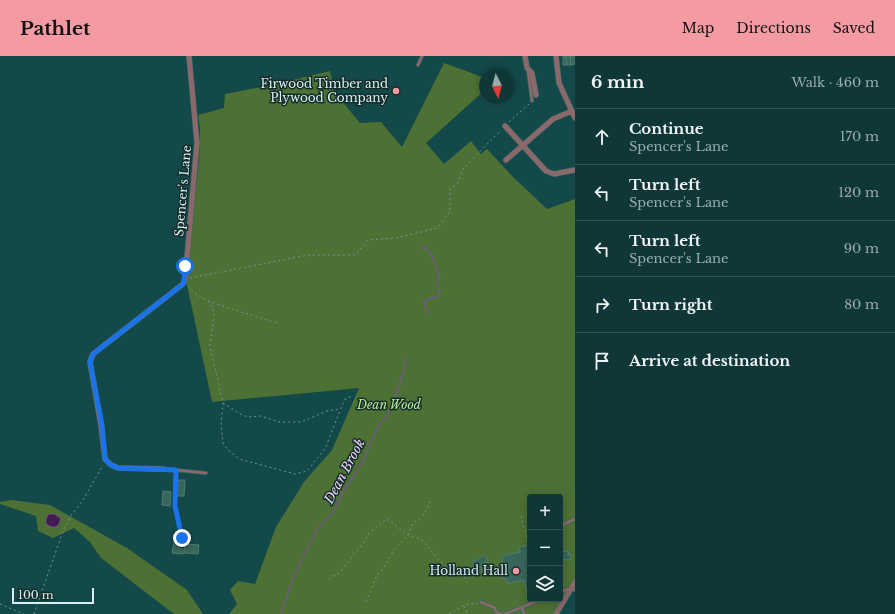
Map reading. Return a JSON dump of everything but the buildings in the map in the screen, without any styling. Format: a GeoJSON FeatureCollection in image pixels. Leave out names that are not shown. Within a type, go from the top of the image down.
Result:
{"type":"FeatureCollection","features":[{"type":"Feature","properties":{"kind":"street","name":"Spencer's Lane"},"geometry":{"type":"LineString","coordinates":[[184,280],[197,143],[189,56]]}},
{"type":"Feature","properties":{"kind":"street"},"geometry":{"type":"LineString","coordinates":[[525,56],[527,68],[532,73],[536,95]]}},
{"type":"Feature","properties":{"kind":"street"},"geometry":{"type":"LineString","coordinates":[[556,56],[559,83],[575,118]]}},
{"type":"Feature","properties":{"kind":"street"},"geometry":{"type":"LineString","coordinates":[[506,160],[553,118],[572,111]]}},
{"type":"Feature","properties":{"kind":"street"},"geometry":{"type":"LineString","coordinates":[[505,126],[546,171],[554,174],[575,170]]}},
{"type":"Feature","properties":{"kind":"street"},"geometry":{"type":"LineString","coordinates":[[164,469],[118,468],[111,465],[105,459],[102,425],[90,362],[93,354],[183,284],[184,280]]}},
{"type":"Feature","properties":{"kind":"street"},"geometry":{"type":"LineString","coordinates":[[556,614],[573,589],[575,582]]}},
{"type":"Feature","properties":{"kind":"lane"},"geometry":{"type":"LineString","coordinates":[[418,65],[422,56]]}},
{"type":"Feature","properties":{"kind":"lane"},"geometry":{"type":"LineString","coordinates":[[527,68],[532,100]]}},
{"type":"Feature","properties":{"kind":"lane"},"geometry":{"type":"LineString","coordinates":[[164,469],[206,473]]}},
{"type":"Feature","properties":{"kind":"lane"},"geometry":{"type":"LineString","coordinates":[[176,470],[175,506],[182,538]]}},
{"type":"Feature","properties":{"kind":"lane"},"geometry":{"type":"LineString","coordinates":[[563,525],[575,519]]}},
{"type":"Feature","properties":{"kind":"lane"},"geometry":{"type":"LineString","coordinates":[[563,591],[573,589]]}},
{"type":"Feature","properties":{"kind":"lane"},"geometry":{"type":"LineString","coordinates":[[481,602],[495,608],[496,612],[501,614]]}},
{"type":"Feature","properties":{"kind":"lane"},"geometry":{"type":"LineString","coordinates":[[505,614],[534,602]]}},
{"type":"Feature","properties":{"kind":"lane"},"geometry":{"type":"LineString","coordinates":[[522,607],[524,614]]}},
{"type":"Feature","properties":{"kind":"path"},"geometry":{"type":"LineString","coordinates":[[353,396],[346,398],[321,455],[307,471],[295,474],[239,459],[223,444],[221,424],[223,403],[210,346],[214,314],[212,306],[191,291],[184,280],[308,255],[355,255],[368,240],[396,238],[437,228],[450,212],[450,188],[457,184],[463,169],[532,100]]}},
{"type":"Feature","properties":{"kind":"path"},"geometry":{"type":"LineString","coordinates":[[207,301],[277,323]]}},
{"type":"Feature","properties":{"kind":"path"},"geometry":{"type":"LineString","coordinates":[[223,403],[242,415],[262,416],[279,422],[301,422],[341,408]]}},
{"type":"Feature","properties":{"kind":"path"},"geometry":{"type":"LineString","coordinates":[[34,614],[63,531],[70,517],[83,500],[105,459]]}},
{"type":"Feature","properties":{"kind":"path"},"geometry":{"type":"LineString","coordinates":[[366,602],[378,573],[383,568],[394,550],[408,535],[413,523],[424,515],[431,498]]}},
{"type":"Feature","properties":{"kind":"path"},"geometry":{"type":"LineString","coordinates":[[521,516],[527,540]]}},
{"type":"Feature","properties":{"kind":"path"},"geometry":{"type":"LineString","coordinates":[[329,579],[340,572],[364,542],[369,533],[387,519],[408,535],[421,539],[445,566],[463,574]]}},
{"type":"Feature","properties":{"kind":"path"},"geometry":{"type":"LineString","coordinates":[[463,567],[463,574],[467,582]]}},
{"type":"Feature","properties":{"kind":"path"},"geometry":{"type":"LineString","coordinates":[[449,614],[464,605],[481,602]]}},
{"type":"Feature","properties":{"kind":"path"},"geometry":{"type":"LineString","coordinates":[[0,604],[24,614]]}},
{"type":"Feature","properties":{"kind":"path"},"geometry":{"type":"LineString","coordinates":[[464,605],[468,614]]}},
{"type":"Feature","properties":{"kind":"green space","name":"Dean Wood"},"geometry":{"type":"Polygon","coordinates":[[[444,63],[479,76],[479,95],[426,143],[444,164],[471,141],[481,154],[487,149],[512,176],[547,209],[575,199],[575,578],[563,599],[563,494],[527,494],[527,602],[561,602],[554,614],[229,614],[237,604],[230,590],[238,581],[255,584],[276,527],[304,482],[332,450],[359,388],[212,402],[186,280],[199,161],[200,128],[198,115],[224,108],[225,94],[272,85],[330,71],[335,93],[360,123],[381,122],[402,147],[444,63]]]}},
{"type":"Feature","properties":{"kind":"green space"},"geometry":{"type":"Polygon","coordinates":[[[11,500],[50,505],[127,548],[187,590],[203,614],[174,614],[101,558],[90,542],[74,528],[53,538],[38,531],[36,516],[0,504],[0,502],[11,500]]]}},
{"type":"Feature","properties":{"kind":"shaded area"},"geometry":{"type":"Polygon","coordinates":[[[49,514],[55,514],[61,519],[56,527],[51,527],[46,524],[46,518],[49,514]]]}},
{"type":"Feature","properties":{"kind":"waterway","name":"Dean Brook"},"geometry":{"type":"LineString","coordinates":[[421,246],[428,250],[432,256],[440,278],[437,282]]}},
{"type":"Feature","properties":{"kind":"waterway","name":"Dean Brook"},"geometry":{"type":"LineString","coordinates":[[428,314],[424,301],[439,296],[440,292],[437,285]]}},
{"type":"Feature","properties":{"kind":"waterway","name":"Dean Brook"},"geometry":{"type":"LineString","coordinates":[[281,614],[293,578],[318,528],[335,510],[340,497],[362,463],[378,426],[388,415],[399,386],[407,356]]}},
{"type":"Feature","properties":{"kind":"place","name":"Firwood Timber and Plywood Company"},"geometry":{"type":"Point","coordinates":[396,91]}},
{"type":"Feature","properties":{"kind":"place","name":"Holland Hall"},"geometry":{"type":"Point","coordinates":[516,571]}},
{"type":"Feature","properties":{"kind":"route"},"geometry":{"type":"LineString","coordinates":[[182,538],[175,506],[176,470],[118,468],[111,465],[105,459],[102,425],[90,362],[93,354],[183,284],[185,266]]}}]}
